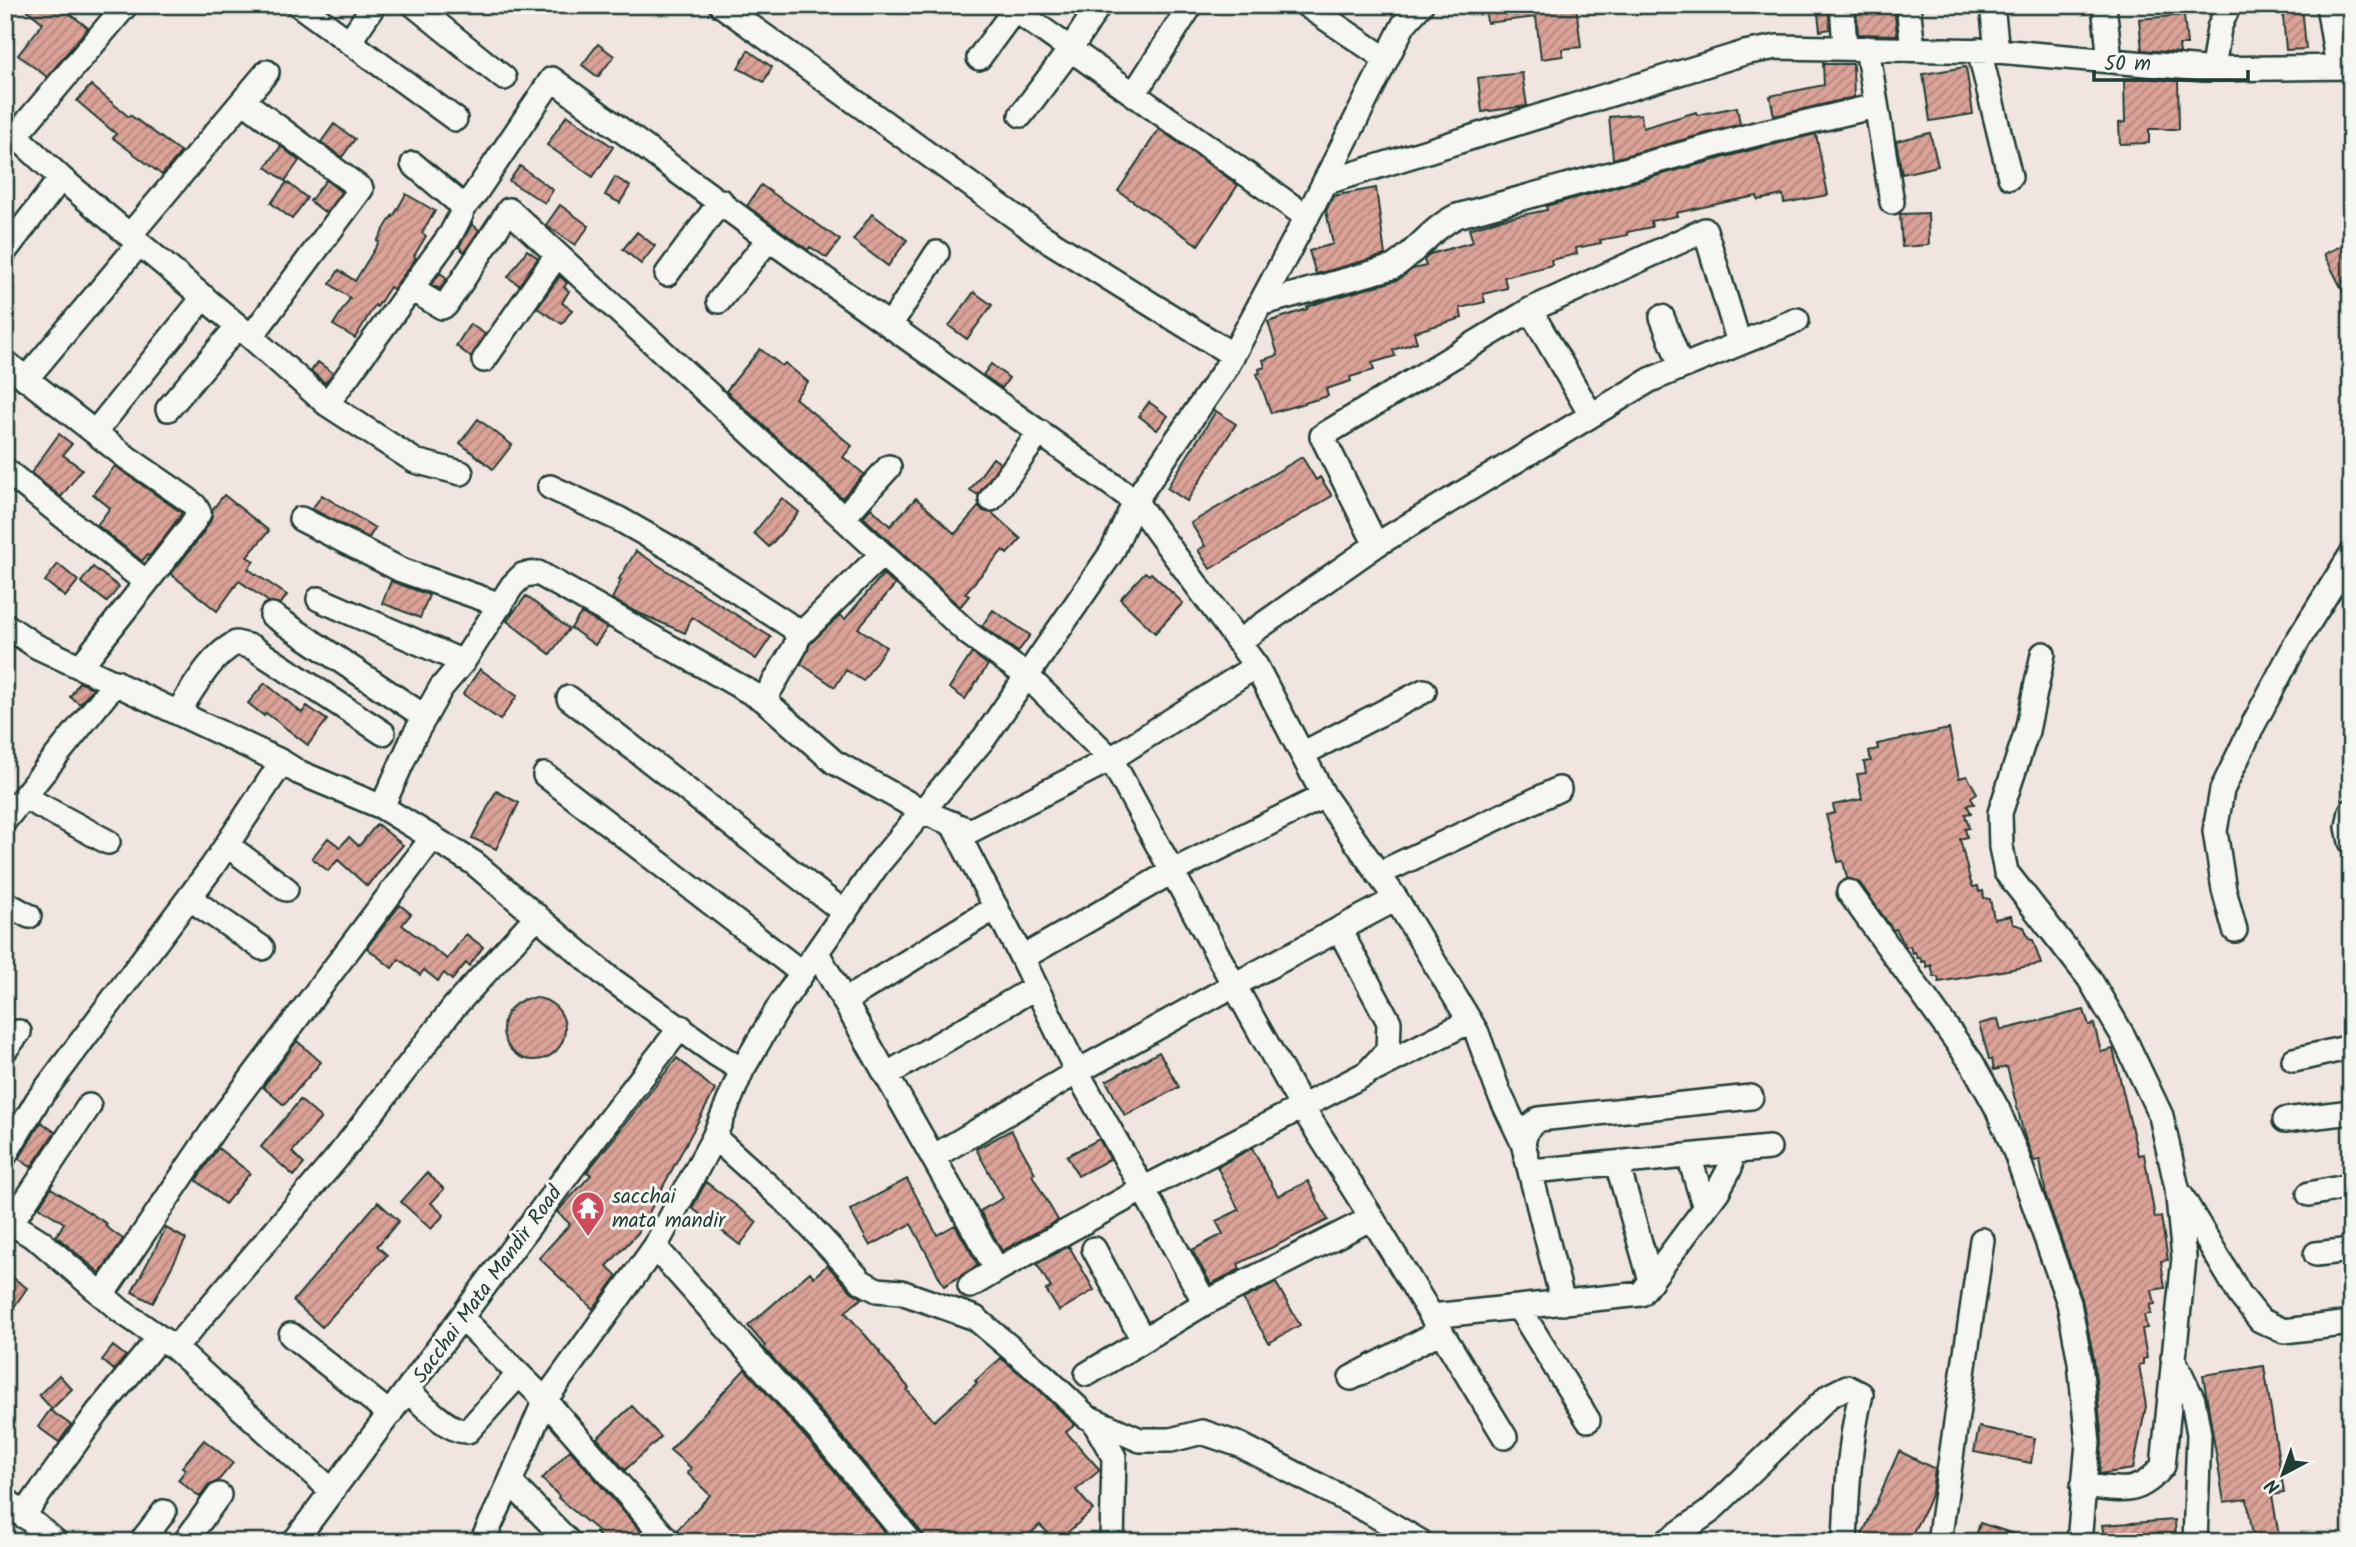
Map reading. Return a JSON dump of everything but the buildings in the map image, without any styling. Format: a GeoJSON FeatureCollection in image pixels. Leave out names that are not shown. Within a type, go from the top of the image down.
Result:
{"type":"FeatureCollection","features":[{"type":"Feature","properties":{"kind":"street"},"geometry":{"type":"LineString","coordinates":[[126,5],[11,131],[61,178],[245,331],[327,404],[415,461],[461,473]]}},
{"type":"Feature","properties":{"kind":"street"},"geometry":{"type":"LineString","coordinates":[[299,5],[455,119]]}},
{"type":"Feature","properties":{"kind":"street"},"geometry":{"type":"LineString","coordinates":[[349,42],[374,5]]}},
{"type":"Feature","properties":{"kind":"street"},"geometry":{"type":"LineString","coordinates":[[414,5],[504,78]]}},
{"type":"Feature","properties":{"kind":"street"},"geometry":{"type":"LineString","coordinates":[[721,5],[1043,237],[1233,355]]}},
{"type":"Feature","properties":{"kind":"street"},"geometry":{"type":"LineString","coordinates":[[1021,115],[1070,50],[1099,5]]}},
{"type":"Feature","properties":{"kind":"street"},"geometry":{"type":"LineString","coordinates":[[1134,94],[1191,5]]}},
{"type":"Feature","properties":{"kind":"street"},"geometry":{"type":"LineString","coordinates":[[482,1542],[545,1400],[655,1247],[714,1137],[742,1070],[780,1005],[878,864],[985,737],[1112,552],[1136,501],[1233,355],[1307,217],[1404,24],[1421,5]]}},
{"type":"Feature","properties":{"kind":"street"},"geometry":{"type":"LineString","coordinates":[[1842,5],[1876,106],[1892,202]]}},
{"type":"Feature","properties":{"kind":"street"},"geometry":{"type":"LineString","coordinates":[[1908,5],[1913,49]]}},
{"type":"Feature","properties":{"kind":"street"},"geometry":{"type":"LineString","coordinates":[[1992,5],[1988,51],[2010,177]]}},
{"type":"Feature","properties":{"kind":"street"},"geometry":{"type":"LineString","coordinates":[[2104,5],[2110,61]]}},
{"type":"Feature","properties":{"kind":"street"},"geometry":{"type":"LineString","coordinates":[[2213,69],[2219,28],[2229,5]]}},
{"type":"Feature","properties":{"kind":"street"},"geometry":{"type":"LineString","coordinates":[[1324,183],[1744,53],[1777,47],[1988,51],[2213,69],[2344,67],[2328,5]]}},
{"type":"Feature","properties":{"kind":"street"},"geometry":{"type":"LineString","coordinates":[[979,58],[1014,7],[1070,50],[1307,217]]}},
{"type":"Feature","properties":{"kind":"street"},"geometry":{"type":"LineString","coordinates":[[1319,9],[1386,59]]}},
{"type":"Feature","properties":{"kind":"street"},"geometry":{"type":"LineString","coordinates":[[26,379],[267,72]]}},
{"type":"Feature","properties":{"kind":"street"},"geometry":{"type":"LineString","coordinates":[[327,404],[458,223],[462,209],[552,79],[769,239],[1136,501],[1256,666],[1324,796],[1396,899],[1477,1033],[1532,1171],[1563,1303]]}},
{"type":"Feature","properties":{"kind":"street"},"geometry":{"type":"LineString","coordinates":[[168,409],[245,331],[361,189],[243,101]]}},
{"type":"Feature","properties":{"kind":"street"},"geometry":{"type":"LineString","coordinates":[[1260,304],[1393,267],[1437,229],[1457,216],[1752,135],[1876,106]]}},
{"type":"Feature","properties":{"kind":"street"},"geometry":{"type":"LineString","coordinates":[[413,164],[448,192],[462,209]]}},
{"type":"Feature","properties":{"kind":"street"},"geometry":{"type":"LineString","coordinates":[[5,251],[61,178]]}},
{"type":"Feature","properties":{"kind":"street"},"geometry":{"type":"LineString","coordinates":[[667,274],[721,201]]}},
{"type":"Feature","properties":{"kind":"street"},"geometry":{"type":"LineString","coordinates":[[411,289],[433,304],[442,307],[446,304],[509,211],[969,634],[1027,676],[1111,759],[1302,1107],[1505,1437]]}},
{"type":"Feature","properties":{"kind":"street"},"geometry":{"type":"LineString","coordinates":[[1376,545],[1322,436],[1530,310],[1706,230],[1739,343]]}},
{"type":"Feature","properties":{"kind":"street"},"geometry":{"type":"LineString","coordinates":[[719,301],[769,239]]}},
{"type":"Feature","properties":{"kind":"street"},"geometry":{"type":"LineString","coordinates":[[890,325],[937,253]]}},
{"type":"Feature","properties":{"kind":"street"},"geometry":{"type":"LineString","coordinates":[[484,360],[557,255]]}},
{"type":"Feature","properties":{"kind":"street"},"geometry":{"type":"LineString","coordinates":[[95,432],[204,298]]}},
{"type":"Feature","properties":{"kind":"street"},"geometry":{"type":"LineString","coordinates":[[1530,310],[1591,415]]}},
{"type":"Feature","properties":{"kind":"street"},"geometry":{"type":"LineString","coordinates":[[1662,317],[1681,366]]}},
{"type":"Feature","properties":{"kind":"street"},"geometry":{"type":"LineString","coordinates":[[1238,642],[1376,545],[1650,380],[1797,320]]}},
{"type":"Feature","properties":{"kind":"street"},"geometry":{"type":"LineString","coordinates":[[5,362],[187,499],[199,513],[80,667]]}},
{"type":"Feature","properties":{"kind":"street"},"geometry":{"type":"LineString","coordinates":[[991,499],[1040,432]]}},
{"type":"Feature","properties":{"kind":"street"},"geometry":{"type":"LineString","coordinates":[[843,519],[889,467]]}},
{"type":"Feature","properties":{"kind":"street"},"geometry":{"type":"LineString","coordinates":[[5,470],[146,582]]}},
{"type":"Feature","properties":{"kind":"street"},"geometry":{"type":"LineString","coordinates":[[550,487],[619,519],[670,548],[792,626],[798,637]]}},
{"type":"Feature","properties":{"kind":"street"},"geometry":{"type":"LineString","coordinates":[[301,519],[401,570],[501,605]]}},
{"type":"Feature","properties":{"kind":"street"},"geometry":{"type":"LineString","coordinates":[[764,700],[795,647],[798,637],[882,554]]}},
{"type":"Feature","properties":{"kind":"street"},"geometry":{"type":"LineString","coordinates":[[2235,930],[2224,890],[2215,831],[2222,790],[2252,725],[2298,640],[2351,555]]}},
{"type":"Feature","properties":{"kind":"street"},"geometry":{"type":"LineString","coordinates":[[382,807],[441,688],[463,662],[512,586],[523,575],[538,573],[764,700],[834,762],[924,812],[970,831],[1111,759],[1256,666]]}},
{"type":"Feature","properties":{"kind":"street"},"geometry":{"type":"LineString","coordinates":[[319,598],[463,662]]}},
{"type":"Feature","properties":{"kind":"street"},"geometry":{"type":"LineString","coordinates":[[272,615],[425,717]]}},
{"type":"Feature","properties":{"kind":"street"},"geometry":{"type":"LineString","coordinates":[[5,625],[36,646],[299,772],[382,807],[433,837],[474,863],[608,977],[742,1070]]}},
{"type":"Feature","properties":{"kind":"street"},"geometry":{"type":"LineString","coordinates":[[178,712],[215,659],[236,643],[252,647],[383,733]]}},
{"type":"Feature","properties":{"kind":"street"},"geometry":{"type":"LineString","coordinates":[[2043,653],[2026,731],[2000,813],[2001,846],[2006,872],[2089,978],[2123,1036],[2161,1116],[2177,1188],[2184,1258],[2162,1466],[2150,1482],[2132,1489],[2083,1486]]}},
{"type":"Feature","properties":{"kind":"street"},"geometry":{"type":"LineString","coordinates":[[108,842],[12,809],[116,682]]}},
{"type":"Feature","properties":{"kind":"street"},"geometry":{"type":"LineString","coordinates":[[1302,754],[1424,691]]}},
{"type":"Feature","properties":{"kind":"street"},"geometry":{"type":"LineString","coordinates":[[569,698],[845,913]]}},
{"type":"Feature","properties":{"kind":"street"},"geometry":{"type":"LineString","coordinates":[[5,1155],[37,1101],[189,898],[282,762]]}},
{"type":"Feature","properties":{"kind":"street"},"geometry":{"type":"LineString","coordinates":[[545,775],[802,973]]}},
{"type":"Feature","properties":{"kind":"street"},"geometry":{"type":"LineString","coordinates":[[1378,874],[1559,789]]}},
{"type":"Feature","properties":{"kind":"street"},"geometry":{"type":"LineString","coordinates":[[1022,958],[1172,871],[1324,796]]}},
{"type":"Feature","properties":{"kind":"street"},"geometry":{"type":"LineString","coordinates":[[2351,811],[2348,827],[2351,842]]}},
{"type":"Feature","properties":{"kind":"street"},"geometry":{"type":"LineString","coordinates":[[952,823],[1077,1072],[1205,1303]]}},
{"type":"Feature","properties":{"kind":"street"},"geometry":{"type":"LineString","coordinates":[[102,1295],[218,1123],[433,837]]}},
{"type":"Feature","properties":{"kind":"street"},"geometry":{"type":"LineString","coordinates":[[227,845],[286,889]]}},
{"type":"Feature","properties":{"kind":"street"},"geometry":{"type":"LineString","coordinates":[[1849,892],[1972,1063],[1997,1108],[2070,1303],[2080,1362],[2088,1443],[2079,1542]]}},
{"type":"Feature","properties":{"kind":"street"},"geometry":{"type":"LineString","coordinates":[[189,898],[262,948]]}},
{"type":"Feature","properties":{"kind":"street"},"geometry":{"type":"LineString","coordinates":[[933,1157],[1077,1072],[1396,899]]}},
{"type":"Feature","properties":{"kind":"street"},"geometry":{"type":"LineString","coordinates":[[5,903],[29,916]]}},
{"type":"Feature","properties":{"kind":"street"},"geometry":{"type":"LineString","coordinates":[[844,1001],[996,907]]}},
{"type":"Feature","properties":{"kind":"street"},"geometry":{"type":"LineString","coordinates":[[23,1516],[97,1412],[167,1343],[336,1159],[454,1007],[537,916]]}},
{"type":"Feature","properties":{"kind":"street"},"geometry":{"type":"LineString","coordinates":[[1339,929],[1389,1022],[1388,1050],[1367,1073]]}},
{"type":"Feature","properties":{"kind":"street"},"geometry":{"type":"LineString","coordinates":[[817,953],[997,1270]]}},
{"type":"Feature","properties":{"kind":"street"},"geometry":{"type":"LineString","coordinates":[[886,1075],[1036,987]]}},
{"type":"Feature","properties":{"kind":"street"},"geometry":{"type":"LineString","coordinates":[[970,1286],[1143,1189],[1469,1021]]}},
{"type":"Feature","properties":{"kind":"street","name":"Sacchai Mata Mandir Road"},"geometry":{"type":"LineString","coordinates":[[294,1542],[594,1139],[681,1027]]}},
{"type":"Feature","properties":{"kind":"street"},"geometry":{"type":"LineString","coordinates":[[2294,1060],[2351,1047]]}},
{"type":"Feature","properties":{"kind":"street"},"geometry":{"type":"LineString","coordinates":[[1523,1143],[1527,1129],[1539,1119],[1751,1097]]}},
{"type":"Feature","properties":{"kind":"street"},"geometry":{"type":"LineString","coordinates":[[89,1106],[8,1221],[40,1241],[102,1295],[167,1343],[332,1491]]}},
{"type":"Feature","properties":{"kind":"street"},"geometry":{"type":"LineString","coordinates":[[2285,1119],[2351,1112]]}},
{"type":"Feature","properties":{"kind":"street"},"geometry":{"type":"LineString","coordinates":[[714,1137],[793,1208],[862,1282],[877,1290],[901,1292],[975,1318],[1044,1376],[1087,1417],[1140,1440],[1171,1440],[1202,1432],[1240,1445],[1422,1542]]}},
{"type":"Feature","properties":{"kind":"street"},"geometry":{"type":"LineString","coordinates":[[1532,1171],[1769,1148]]}},
{"type":"Feature","properties":{"kind":"street"},"geometry":{"type":"LineString","coordinates":[[1351,1378],[1436,1323],[1519,1308],[1641,1294],[1705,1208],[1730,1168],[1731,1152]]}},
{"type":"Feature","properties":{"kind":"street"},"geometry":{"type":"LineString","coordinates":[[1689,1156],[1705,1208]]}},
{"type":"Feature","properties":{"kind":"street"},"geometry":{"type":"LineString","coordinates":[[1617,1163],[1651,1281]]}},
{"type":"Feature","properties":{"kind":"street"},"geometry":{"type":"LineString","coordinates":[[2309,1194],[2351,1186]]}},
{"type":"Feature","properties":{"kind":"street"},"geometry":{"type":"LineString","coordinates":[[2177,1188],[2240,1295],[2260,1320],[2284,1331],[2351,1323]]}},
{"type":"Feature","properties":{"kind":"street"},"geometry":{"type":"LineString","coordinates":[[1087,1374],[1205,1303],[1372,1218]]}},
{"type":"Feature","properties":{"kind":"street"},"geometry":{"type":"LineString","coordinates":[[1939,1542],[1982,1240]]}},
{"type":"Feature","properties":{"kind":"street"},"geometry":{"type":"LineString","coordinates":[[655,1247],[818,1430],[911,1542]]}},
{"type":"Feature","properties":{"kind":"street"},"geometry":{"type":"LineString","coordinates":[[1094,1249],[1143,1340]]}},
{"type":"Feature","properties":{"kind":"street"},"geometry":{"type":"LineString","coordinates":[[2316,1254],[2351,1250]]}},
{"type":"Feature","properties":{"kind":"street"},"geometry":{"type":"LineString","coordinates":[[1519,1308],[1588,1420]]}},
{"type":"Feature","properties":{"kind":"street"},"geometry":{"type":"LineString","coordinates":[[462,1318],[545,1400],[669,1542]]}},
{"type":"Feature","properties":{"kind":"street"},"geometry":{"type":"LineString","coordinates":[[291,1335],[390,1414]]}},
{"type":"Feature","properties":{"kind":"street"},"geometry":{"type":"LineString","coordinates":[[2173,1358],[2193,1400],[2199,1434],[2195,1542]]}},
{"type":"Feature","properties":{"kind":"street"},"geometry":{"type":"LineString","coordinates":[[408,1391],[449,1426],[459,1432],[468,1431],[519,1374]]}},
{"type":"Feature","properties":{"kind":"street"},"geometry":{"type":"LineString","coordinates":[[1666,1542],[1709,1512],[1829,1396],[1847,1387],[1861,1394],[1853,1427],[1840,1538]]}},
{"type":"Feature","properties":{"kind":"street"},"geometry":{"type":"LineString","coordinates":[[1093,1420],[1114,1457],[1112,1542]]}},
{"type":"Feature","properties":{"kind":"street"},"geometry":{"type":"LineString","coordinates":[[510,1482],[569,1542]]}},
{"type":"Feature","properties":{"kind":"street"},"geometry":{"type":"LineString","coordinates":[[185,1542],[219,1495]]}},
{"type":"Feature","properties":{"kind":"street"},"geometry":{"type":"LineString","coordinates":[[5,1499],[56,1542]]}},
{"type":"Feature","properties":{"kind":"street"},"geometry":{"type":"LineString","coordinates":[[141,1542],[164,1512]]}},
{"type":"Feature","properties":{"kind":"place","name":"sacchai mata mandir"},"geometry":{"type":"Point","coordinates":[588,1238]}}]}
